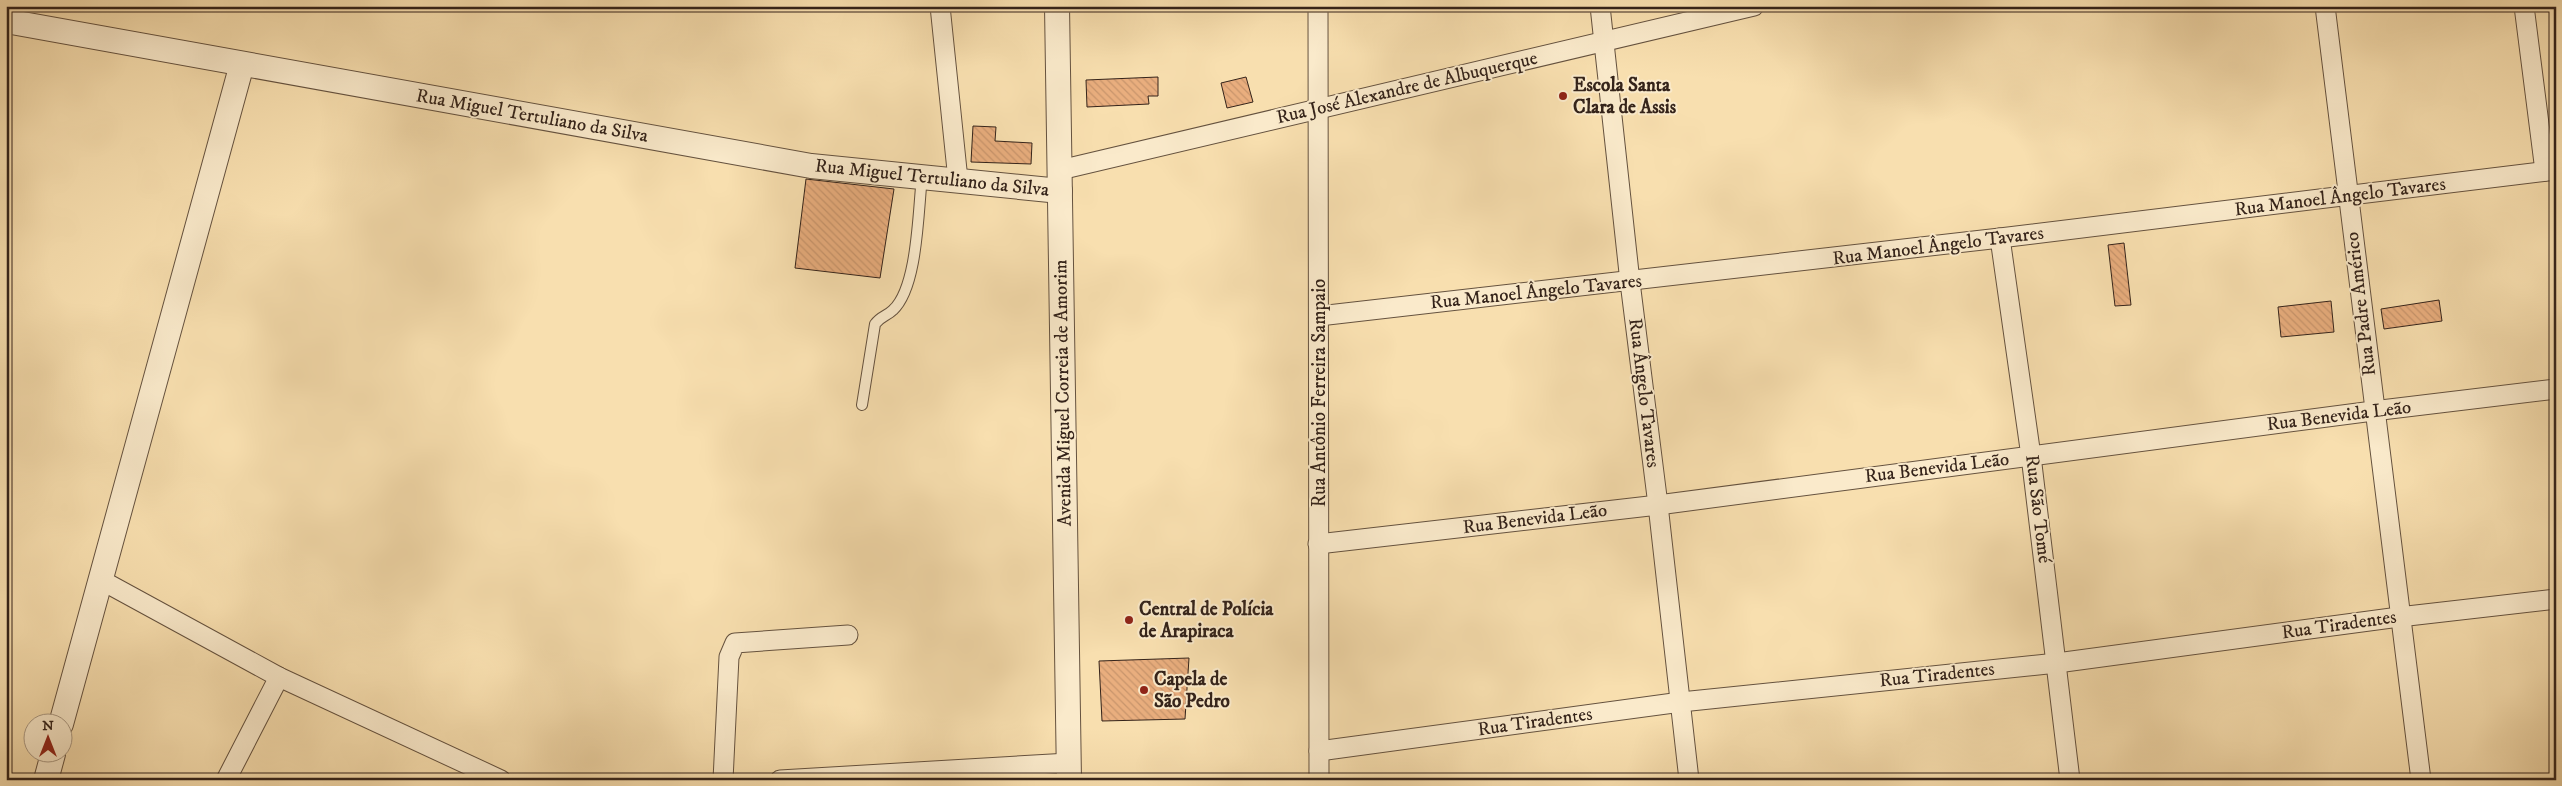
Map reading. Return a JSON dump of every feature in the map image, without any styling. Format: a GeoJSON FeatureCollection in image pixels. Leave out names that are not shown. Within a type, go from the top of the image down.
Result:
{"type":"FeatureCollection","features":[{"type":"Feature","properties":{"kind":"street"},"geometry":{"type":"LineString","coordinates":[[940,6],[958,180]]}},
{"type":"Feature","properties":{"kind":"street","name":"Avenida Miguel Correia de Amorim"},"geometry":{"type":"LineString","coordinates":[[1057,6],[1069,771]]}},
{"type":"Feature","properties":{"kind":"street","name":"Rua Antônio Ferreira Sampaio"},"geometry":{"type":"LineString","coordinates":[[1318,6],[1320,316],[1318,544],[1319,780]]}},
{"type":"Feature","properties":{"kind":"street","name":"Rua Ângelo Tavares"},"geometry":{"type":"LineString","coordinates":[[1600,6],[1630,282],[1658,505],[1689,780]]}},
{"type":"Feature","properties":{"kind":"street","name":"Rua José Alexandre de Albuquerque"},"geometry":{"type":"LineString","coordinates":[[1060,180],[1319,109],[1754,6]]}},
{"type":"Feature","properties":{"kind":"street","name":"Rua Padre Américo"},"geometry":{"type":"LineString","coordinates":[[2325,6],[2373,411],[2420,780]]}},
{"type":"Feature","properties":{"kind":"street"},"geometry":{"type":"LineString","coordinates":[[2524,6],[2551,170]]}},
{"type":"Feature","properties":{"kind":"street","name":"Rua Miguel Tertuliano da Silva"},"geometry":{"type":"LineString","coordinates":[[6,21],[811,166],[958,180],[1060,180]]}},
{"type":"Feature","properties":{"kind":"street"},"geometry":{"type":"LineString","coordinates":[[64,714],[242,64]]}},
{"type":"Feature","properties":{"kind":"street","name":"Rua Manoel Ângelo Tavares"},"geometry":{"type":"LineString","coordinates":[[1320,316],[1630,282],[2551,170]]}},
{"type":"Feature","properties":{"kind":"street","name":"Rua São Tomé"},"geometry":{"type":"LineString","coordinates":[[2000,238],[2031,456],[2070,780]]}},
{"type":"Feature","properties":{"kind":"street","name":"Rua Benevida Leão"},"geometry":{"type":"LineString","coordinates":[[1318,544],[1658,505],[2373,411],[2556,389]]}},
{"type":"Feature","properties":{"kind":"street"},"geometry":{"type":"LineString","coordinates":[[101,580],[279,677],[501,780]]}},
{"type":"Feature","properties":{"kind":"street","name":"Rua Tiradentes"},"geometry":{"type":"LineString","coordinates":[[1319,751],[1681,702],[2057,663],[2399,617],[2556,599]]}},
{"type":"Feature","properties":{"kind":"street"},"geometry":{"type":"LineString","coordinates":[[723,780],[729,657],[735,643],[848,634]]}},
{"type":"Feature","properties":{"kind":"street"},"geometry":{"type":"LineString","coordinates":[[226,780],[279,677]]}},
{"type":"Feature","properties":{"kind":"street"},"geometry":{"type":"LineString","coordinates":[[46,780],[50,764]]}},
{"type":"Feature","properties":{"kind":"street"},"geometry":{"type":"LineString","coordinates":[[780,780],[1069,771]]}},
{"type":"Feature","properties":{"kind":"lane"},"geometry":{"type":"LineString","coordinates":[[862,405],[875,324],[881,316],[893,310],[909,284],[922,177]]}},
{"type":"Feature","properties":{"kind":"building"},"geometry":{"type":"Polygon","coordinates":[[[1158,77],[1158,96],[1148,96],[1149,104],[1087,107],[1086,80],[1158,77]]]}},
{"type":"Feature","properties":{"kind":"building"},"geometry":{"type":"Polygon","coordinates":[[[1246,77],[1253,102],[1227,108],[1221,83],[1246,77]]]}},
{"type":"Feature","properties":{"kind":"building"},"geometry":{"type":"Polygon","coordinates":[[[973,126],[996,127],[995,141],[1032,143],[1031,164],[971,162],[973,126]]]}},
{"type":"Feature","properties":{"kind":"building"},"geometry":{"type":"Polygon","coordinates":[[[806,179],[894,189],[880,278],[795,268],[806,179]]]}},
{"type":"Feature","properties":{"kind":"building"},"geometry":{"type":"Polygon","coordinates":[[[2124,243],[2131,305],[2115,306],[2108,245],[2124,243]]]}},
{"type":"Feature","properties":{"kind":"building"},"geometry":{"type":"Polygon","coordinates":[[[2439,300],[2442,321],[2384,329],[2381,309],[2439,300]]]}},
{"type":"Feature","properties":{"kind":"building"},"geometry":{"type":"Polygon","coordinates":[[[2331,301],[2334,332],[2281,337],[2278,307],[2331,301]]]}},
{"type":"Feature","properties":{"kind":"building","name":"Capela de São Pedro"},"geometry":{"type":"Polygon","coordinates":[[[1189,658],[1185,719],[1102,721],[1099,661],[1189,658]]]}},
{"type":"Feature","properties":{"kind":"place","name":"Escola Santa Clara de Assis"},"geometry":{"type":"Point","coordinates":[1563,96]}},
{"type":"Feature","properties":{"kind":"place","name":"Central de Polícia de Arapiraca"},"geometry":{"type":"Point","coordinates":[1129,620]}},
{"type":"Feature","properties":{"kind":"place","name":"Capela de São Pedro"},"geometry":{"type":"Point","coordinates":[1144,690]}}]}
